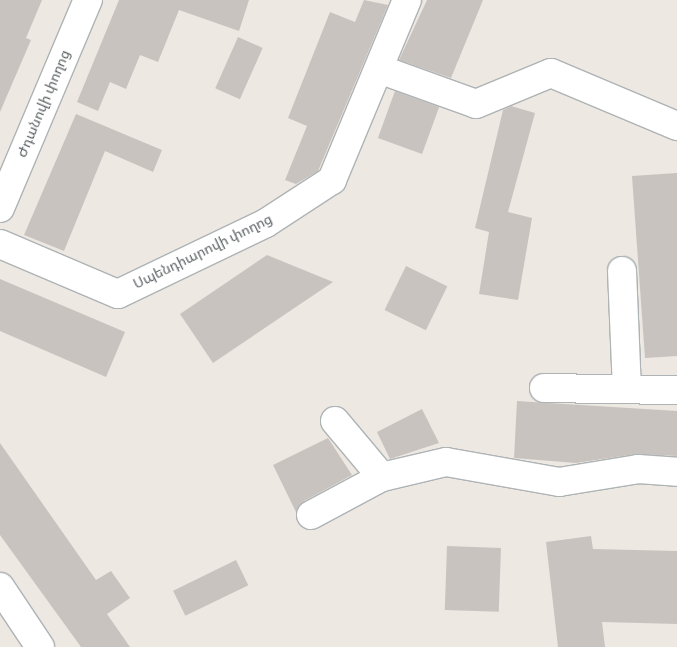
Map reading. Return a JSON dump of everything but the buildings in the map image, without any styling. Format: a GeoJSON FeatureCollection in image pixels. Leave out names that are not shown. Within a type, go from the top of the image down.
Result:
{"type":"FeatureCollection","features":[{"type":"Feature","properties":{"kind":"street","name":"Ժդանովի փողոց"},"geometry":{"type":"LineString","coordinates":[[0,208],[88,0]]}},
{"type":"Feature","properties":{"kind":"street","name":"Սպենդիարովի փողոց"},"geometry":{"type":"LineString","coordinates":[[0,244],[118,294],[266,224],[332,180],[408,0]]}},
{"type":"Feature","properties":{"kind":"street"},"geometry":{"type":"LineString","coordinates":[[379,69],[476,104],[552,73],[677,126]]}},
{"type":"Feature","properties":{"kind":"street"},"geometry":{"type":"LineString","coordinates":[[622,271],[627,389]]}},
{"type":"Feature","properties":{"kind":"street"},"geometry":{"type":"LineString","coordinates":[[544,388],[677,390]]}},
{"type":"Feature","properties":{"kind":"street"},"geometry":{"type":"LineString","coordinates":[[335,421],[382,477]]}},
{"type":"Feature","properties":{"kind":"street"},"geometry":{"type":"LineString","coordinates":[[311,515],[382,477],[446,462],[559,482],[638,469],[677,472]]}},
{"type":"Feature","properties":{"kind":"street"},"geometry":{"type":"LineString","coordinates":[[0,588],[40,647]]}}]}
